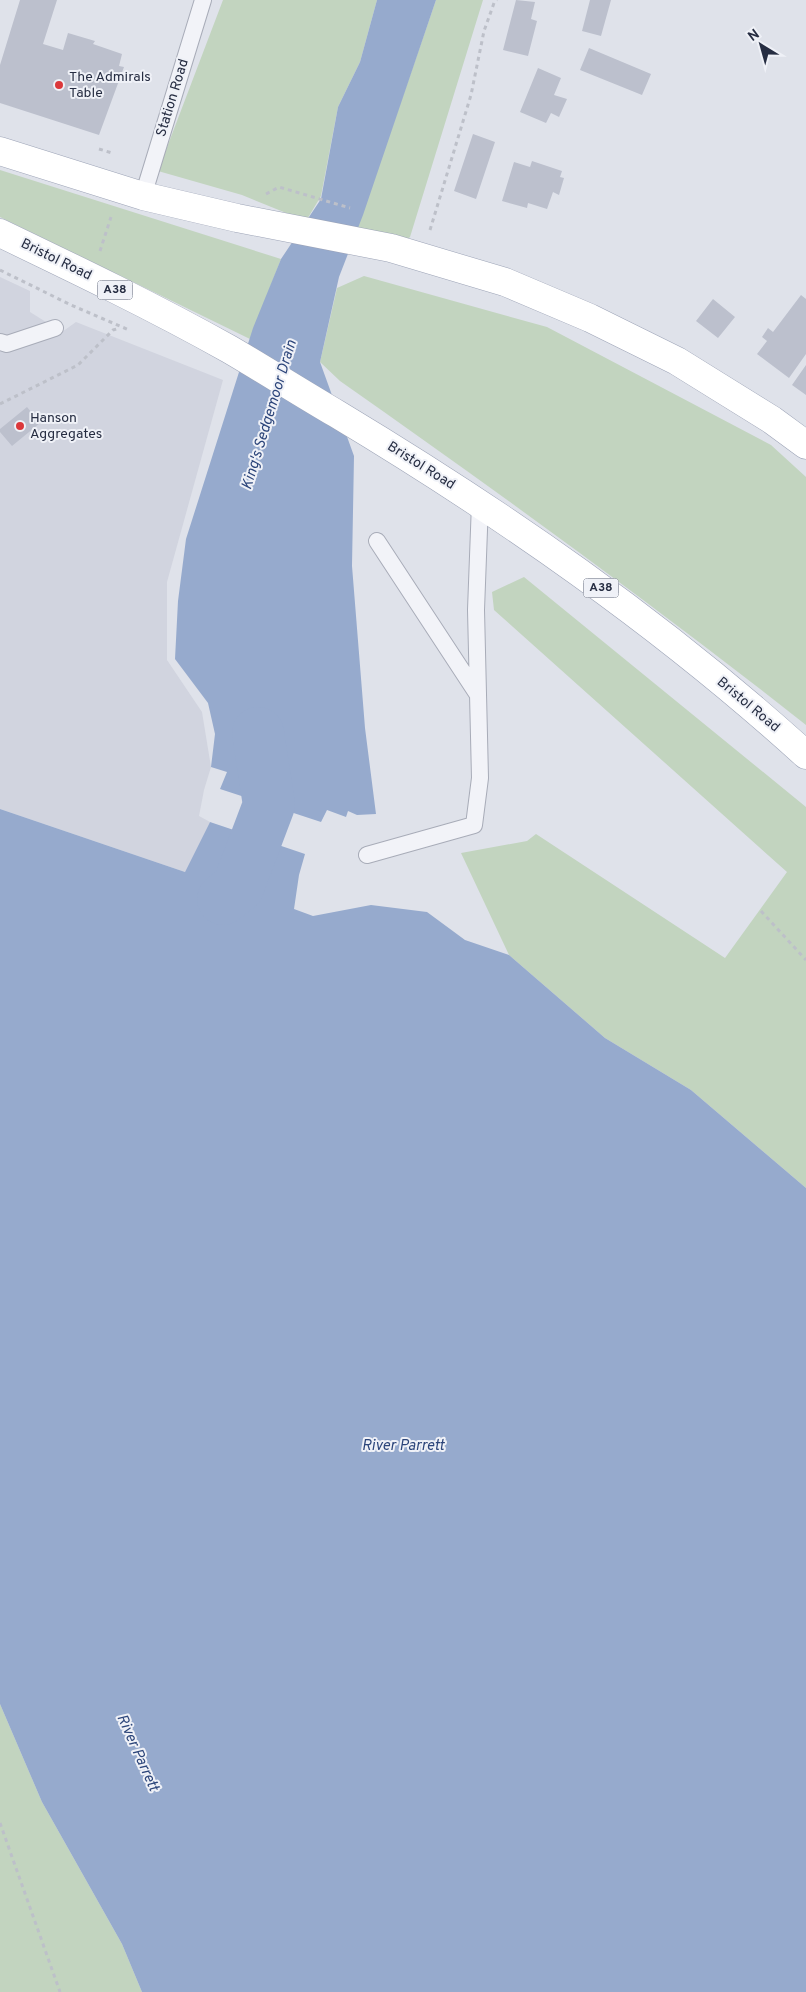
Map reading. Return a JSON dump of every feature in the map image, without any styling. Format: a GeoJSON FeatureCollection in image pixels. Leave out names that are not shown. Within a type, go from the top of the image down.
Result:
{"type":"FeatureCollection","features":[{"type":"Feature","properties":{"kind":"main road"},"geometry":{"type":"LineString","coordinates":[[0,151],[143,196],[237,218],[401,251],[505,282],[590,318],[677,361],[772,420],[806,445]]}},
{"type":"Feature","properties":{"kind":"main road","name":"Bristol Road"},"geometry":{"type":"LineString","coordinates":[[0,233],[90,276],[229,349],[480,503],[645,620],[763,716],[806,755]]}},
{"type":"Feature","properties":{"kind":"lane","name":"Station Road"},"geometry":{"type":"LineString","coordinates":[[143,196],[203,0]]}},
{"type":"Feature","properties":{"kind":"lane"},"geometry":{"type":"LineString","coordinates":[[0,342],[7,344],[55,328]]}},
{"type":"Feature","properties":{"kind":"lane"},"geometry":{"type":"LineString","coordinates":[[366,855],[474,825],[480,778],[476,610],[480,503]]}},
{"type":"Feature","properties":{"kind":"lane"},"geometry":{"type":"LineString","coordinates":[[377,541],[478,695]]}},
{"type":"Feature","properties":{"kind":"path"},"geometry":{"type":"LineString","coordinates":[[401,251],[430,232],[471,95],[484,31],[494,3],[497,0]]}},
{"type":"Feature","properties":{"kind":"path"},"geometry":{"type":"LineString","coordinates":[[90,276],[106,237],[114,204],[104,184]]}},
{"type":"Feature","properties":{"kind":"path"},"geometry":{"type":"LineString","coordinates":[[279,186],[356,210]]}},
{"type":"Feature","properties":{"kind":"path"},"geometry":{"type":"LineString","coordinates":[[0,270],[121,328],[113,330],[78,365],[0,404]]}},
{"type":"Feature","properties":{"kind":"path"},"geometry":{"type":"LineString","coordinates":[[761,911],[806,960]]}},
{"type":"Feature","properties":{"kind":"path"},"geometry":{"type":"LineString","coordinates":[[0,1823],[60,1992]]}},
{"type":"Feature","properties":{"kind":"shaded area"},"geometry":{"type":"Polygon","coordinates":[[[0,277],[30,291],[30,312],[62,332],[76,322],[223,380],[167,582],[167,660],[202,712],[211,767],[199,816],[210,822],[185,872],[0,809],[0,277]]]}},
{"type":"Feature","properties":{"kind":"green space"},"geometry":{"type":"Polygon","coordinates":[[[223,0],[377,0],[360,62],[338,107],[321,196],[306,221],[242,195],[158,171],[223,0]]]}},
{"type":"Feature","properties":{"kind":"green space"},"geometry":{"type":"Polygon","coordinates":[[[436,0],[483,0],[410,237],[402,244],[356,232],[436,0]]]}},
{"type":"Feature","properties":{"kind":"green space"},"geometry":{"type":"Polygon","coordinates":[[[0,170],[281,259],[250,339],[0,217],[0,170]]]}},
{"type":"Feature","properties":{"kind":"green space"},"geometry":{"type":"Polygon","coordinates":[[[364,276],[547,327],[771,445],[806,477],[806,725],[575,550],[340,381],[320,362],[337,288],[364,276]]]}},
{"type":"Feature","properties":{"kind":"green space"},"geometry":{"type":"Polygon","coordinates":[[[524,577],[806,807],[806,1188],[691,1090],[605,1038],[509,955],[461,853],[527,841],[536,834],[725,958],[787,872],[494,610],[492,592],[524,577]]]}},
{"type":"Feature","properties":{"kind":"green space"},"geometry":{"type":"Polygon","coordinates":[[[0,1704],[42,1802],[122,1944],[142,1992],[0,1992],[0,1704]]]}},
{"type":"Feature","properties":{"kind":"water"},"geometry":{"type":"Polygon","coordinates":[[[377,0],[436,0],[363,215],[339,277],[320,362],[354,456],[352,566],[365,728],[376,814],[357,815],[348,811],[346,817],[327,810],[321,822],[220,789],[227,772],[211,767],[215,734],[208,703],[175,659],[178,601],[186,539],[253,328],[281,259],[321,199],[338,107],[360,62],[377,0]]]}},
{"type":"Feature","properties":{"kind":"water","name":"River Parrett"},"geometry":{"type":"Polygon","coordinates":[[[0,809],[185,872],[210,822],[305,854],[299,875],[294,909],[313,916],[371,905],[427,912],[465,940],[509,955],[605,1038],[691,1090],[806,1188],[806,1992],[142,1992],[122,1944],[42,1802],[0,1704],[0,809]]]}},
{"type":"Feature","properties":{"kind":"building","name":"The Admirals Table"},"geometry":{"type":"Polygon","coordinates":[[[20,0],[57,0],[43,44],[63,50],[68,33],[95,41],[93,44],[122,54],[119,66],[124,67],[99,135],[0,103],[0,65],[20,0]]]}},
{"type":"Feature","properties":{"kind":"building"},"geometry":{"type":"Polygon","coordinates":[[[516,0],[535,2],[531,19],[537,21],[528,56],[503,50],[516,0]]]}},
{"type":"Feature","properties":{"kind":"building"},"geometry":{"type":"Polygon","coordinates":[[[590,0],[611,0],[601,36],[582,31],[590,0]]]}},
{"type":"Feature","properties":{"kind":"building"},"geometry":{"type":"Polygon","coordinates":[[[589,48],[651,74],[642,95],[580,70],[589,48]]]}},
{"type":"Feature","properties":{"kind":"building"},"geometry":{"type":"Polygon","coordinates":[[[538,68],[561,78],[554,95],[567,99],[559,117],[551,113],[546,123],[520,112],[538,68]]]}},
{"type":"Feature","properties":{"kind":"building"},"geometry":{"type":"Polygon","coordinates":[[[473,134],[495,142],[476,199],[454,191],[473,134]]]}},
{"type":"Feature","properties":{"kind":"building"},"geometry":{"type":"Polygon","coordinates":[[[532,161],[562,171],[560,177],[564,178],[559,195],[553,192],[547,209],[528,203],[527,208],[502,201],[514,162],[530,167],[532,161]]]}},
{"type":"Feature","properties":{"kind":"building"},"geometry":{"type":"Polygon","coordinates":[[[801,295],[806,299],[806,354],[789,378],[757,354],[767,341],[762,337],[768,328],[773,332],[801,295]]]}},
{"type":"Feature","properties":{"kind":"building"},"geometry":{"type":"Polygon","coordinates":[[[713,299],[735,317],[718,338],[696,321],[713,299]]]}},
{"type":"Feature","properties":{"kind":"building"},"geometry":{"type":"Polygon","coordinates":[[[806,365],[806,395],[792,385],[806,365]]]}},
{"type":"Feature","properties":{"kind":"building","name":"Hanson Aggregates"},"geometry":{"type":"Polygon","coordinates":[[[27,407],[40,423],[12,446],[0,432],[0,429],[27,407]]]}},
{"type":"Feature","properties":{"kind":"waterway","name":"King's Sedgemoor Drain"},"geometry":{"type":"LineString","coordinates":[[223,899],[238,887],[269,805],[258,733]]}},
{"type":"Feature","properties":{"kind":"place","name":"The Admirals Table"},"geometry":{"type":"Point","coordinates":[59,85]}},
{"type":"Feature","properties":{"kind":"place","name":"Hanson Aggregates"},"geometry":{"type":"Point","coordinates":[20,426]}}]}
